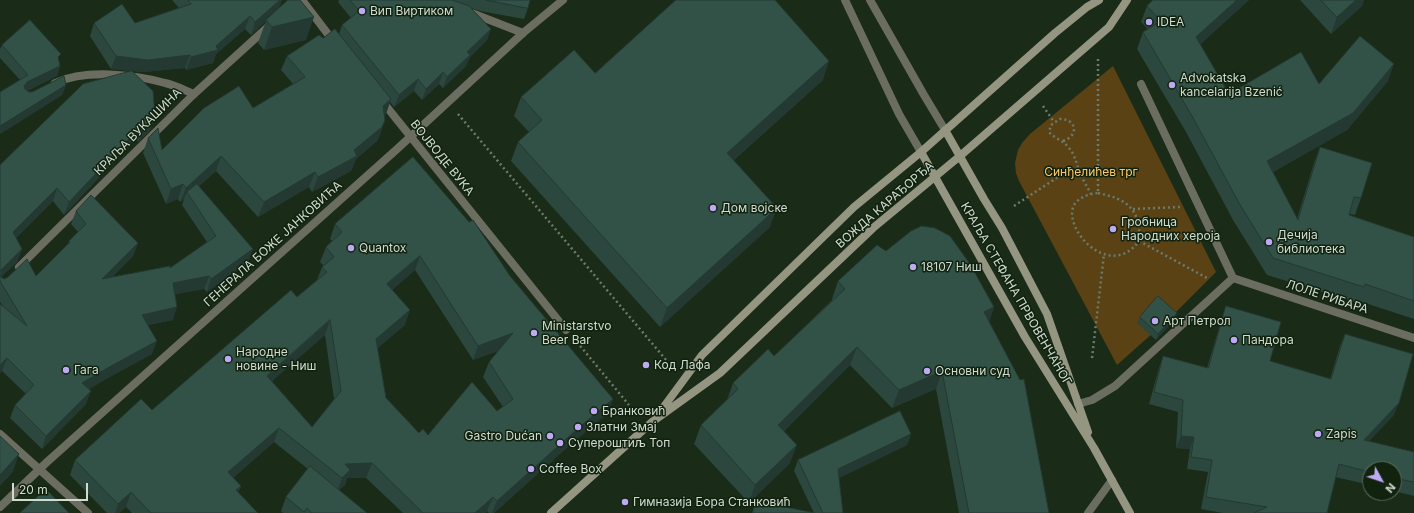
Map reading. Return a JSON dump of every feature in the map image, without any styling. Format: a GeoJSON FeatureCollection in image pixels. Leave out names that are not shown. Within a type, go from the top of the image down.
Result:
{"type":"FeatureCollection","features":[{"type":"Feature","properties":{"kind":"main road","name":"ВОЖДА КАРАЂОРЂА"},"geometry":{"type":"LineString","coordinates":[[652,422],[702,355],[854,207],[921,152],[1056,33],[1087,7],[1099,0]]}},
{"type":"Feature","properties":{"kind":"main road","name":"ВОЖДА КАРАЂОРЂА"},"geometry":{"type":"LineString","coordinates":[[551,513],[652,422],[720,373],[873,228],[960,156],[1109,27],[1127,0]]}},
{"type":"Feature","properties":{"kind":"main road","name":"КРАЉА СТЕФАНА ПРВОВЕНЧАНОГ"},"geometry":{"type":"LineString","coordinates":[[945,130],[1002,228],[1047,314],[1094,448]]}},
{"type":"Feature","properties":{"kind":"main road","name":"КРАЉА СТЕФАНА ПРВОВЕНЧАНОГ"},"geometry":{"type":"LineString","coordinates":[[921,152],[1025,337],[1094,448],[1130,513]]}},
{"type":"Feature","properties":{"kind":"street"},"geometry":{"type":"LineString","coordinates":[[302,0],[341,50]]}},
{"type":"Feature","properties":{"kind":"street","name":"ГЕНЕРАЛА БОЖЕ ЈАНКОВИЋА"},"geometry":{"type":"LineString","coordinates":[[0,506],[410,137],[523,33],[563,0]]}},
{"type":"Feature","properties":{"kind":"street"},"geometry":{"type":"LineString","coordinates":[[845,0],[899,114],[921,152]]}},
{"type":"Feature","properties":{"kind":"street"},"geometry":{"type":"LineString","coordinates":[[870,0],[945,130]]}},
{"type":"Feature","properties":{"kind":"street"},"geometry":{"type":"LineString","coordinates":[[462,10],[523,33]]}},
{"type":"Feature","properties":{"kind":"street","name":"КРАЉА ВУКАШИНА"},"geometry":{"type":"LineString","coordinates":[[11,275],[194,94],[274,21]]}},
{"type":"Feature","properties":{"kind":"street"},"geometry":{"type":"LineString","coordinates":[[47,87],[61,80],[95,74],[132,76],[148,79],[166,83],[194,94]]}},
{"type":"Feature","properties":{"kind":"street"},"geometry":{"type":"LineString","coordinates":[[1078,404],[1092,400],[1115,386],[1233,278],[1141,84]]}},
{"type":"Feature","properties":{"kind":"street","name":"ВОЈВОДЕ ВУКА"},"geometry":{"type":"LineString","coordinates":[[376,94],[566,330]]}},
{"type":"Feature","properties":{"kind":"street","name":"ЛОЛЕ РИБАРА"},"geometry":{"type":"LineString","coordinates":[[1233,278],[1414,338]]}},
{"type":"Feature","properties":{"kind":"street"},"geometry":{"type":"LineString","coordinates":[[0,434],[88,513]]}},
{"type":"Feature","properties":{"kind":"street"},"geometry":{"type":"LineString","coordinates":[[1088,513],[1112,480]]}},
{"type":"Feature","properties":{"kind":"path"},"geometry":{"type":"LineString","coordinates":[[1098,51],[1098,193]]}},
{"type":"Feature","properties":{"kind":"path"},"geometry":{"type":"LineString","coordinates":[[1041,101],[1054,122]]}},
{"type":"Feature","properties":{"kind":"path"},"geometry":{"type":"LineString","coordinates":[[458,114],[667,361]]}},
{"type":"Feature","properties":{"kind":"path"},"geometry":{"type":"LineString","coordinates":[[1063,141],[1067,140],[1073,134],[1074,128],[1067,120],[1060,119],[1054,122],[1050,127],[1049,132],[1054,138],[1063,141],[1074,155],[1079,170],[1091,194]]}},
{"type":"Feature","properties":{"kind":"path"},"geometry":{"type":"LineString","coordinates":[[1014,206],[1070,170],[1079,170]]}},
{"type":"Feature","properties":{"kind":"path"},"geometry":{"type":"LineString","coordinates":[[1098,193],[1118,198],[1130,205],[1137,220],[1139,241],[1132,249],[1123,254],[1116,255],[1098,253],[1081,237],[1074,223],[1074,205],[1084,197],[1098,193]]}},
{"type":"Feature","properties":{"kind":"path"},"geometry":{"type":"LineString","coordinates":[[1132,208],[1184,207]]}},
{"type":"Feature","properties":{"kind":"path"},"geometry":{"type":"LineString","coordinates":[[1139,241],[1211,280]]}},
{"type":"Feature","properties":{"kind":"path"},"geometry":{"type":"LineString","coordinates":[[1092,358],[1104,254]]}},
{"type":"Feature","properties":{"kind":"path"},"geometry":{"type":"LineString","coordinates":[[566,330],[629,404]]}},
{"type":"Feature","properties":{"kind":"green space","name":"Синђелићев трг"},"geometry":{"type":"Polygon","coordinates":[[[1113,66],[1216,272],[1172,316],[1117,365],[1019,181],[1015,163],[1018,150],[1030,134],[1113,66]]]}},
{"type":"Feature","properties":{"kind":"building"},"geometry":{"type":"Polygon","coordinates":[[[188,0],[280,0],[255,22],[250,16],[216,46],[218,50],[191,57],[190,55],[148,60],[116,56],[94,23],[122,4],[135,23],[191,4],[188,0]]]}},
{"type":"Feature","properties":{"kind":"building"},"geometry":{"type":"Polygon","coordinates":[[[288,0],[300,0],[314,17],[272,27],[266,20],[288,0]]]}},
{"type":"Feature","properties":{"kind":"building"},"geometry":{"type":"Polygon","coordinates":[[[350,0],[452,0],[469,6],[491,29],[467,52],[470,55],[447,77],[443,72],[426,89],[418,79],[399,95],[342,25],[359,11],[350,0]]]}},
{"type":"Feature","properties":{"kind":"building"},"geometry":{"type":"Polygon","coordinates":[[[486,0],[530,0],[528,8],[486,0]]]}},
{"type":"Feature","properties":{"kind":"building"},"geometry":{"type":"Polygon","coordinates":[[[676,0],[775,0],[829,61],[727,153],[777,208],[667,308],[518,142],[542,120],[521,97],[574,50],[595,73],[676,0]]]}},
{"type":"Feature","properties":{"kind":"building"},"geometry":{"type":"Polygon","coordinates":[[[1153,0],[1237,0],[1196,37],[1229,94],[1301,52],[1319,84],[1360,36],[1394,64],[1353,113],[1267,161],[1298,220],[1320,147],[1372,163],[1361,198],[1354,197],[1349,215],[1414,237],[1414,301],[1365,284],[1364,287],[1273,258],[1239,203],[1192,116],[1143,32],[1161,21],[1147,6],[1153,0]]]}},
{"type":"Feature","properties":{"kind":"building"},"geometry":{"type":"Polygon","coordinates":[[[1321,0],[1356,0],[1337,17],[1321,0]]]}},
{"type":"Feature","properties":{"kind":"building"},"geometry":{"type":"Polygon","coordinates":[[[30,20],[61,54],[58,57],[60,66],[27,82],[24,86],[25,89],[32,92],[64,76],[66,85],[0,126],[0,92],[28,75],[2,45],[30,20]]]}},
{"type":"Feature","properties":{"kind":"building"},"geometry":{"type":"Polygon","coordinates":[[[335,29],[391,99],[383,106],[385,120],[382,127],[354,150],[357,156],[318,177],[315,172],[264,202],[221,156],[186,188],[183,184],[171,189],[148,138],[158,128],[162,150],[204,108],[239,86],[253,108],[305,77],[287,56],[319,35],[323,38],[335,29]]]}},
{"type":"Feature","properties":{"kind":"building"},"geometry":{"type":"Polygon","coordinates":[[[132,71],[153,91],[155,116],[142,129],[141,126],[69,202],[57,188],[13,232],[22,249],[0,271],[0,165],[83,84],[132,71]]]}},
{"type":"Feature","properties":{"kind":"building"},"geometry":{"type":"Polygon","coordinates":[[[413,157],[469,222],[473,220],[510,276],[613,399],[497,501],[493,497],[475,513],[423,513],[372,463],[345,464],[350,470],[342,478],[279,428],[228,472],[241,486],[236,490],[258,513],[151,513],[131,492],[118,504],[75,460],[141,399],[152,410],[291,290],[297,297],[327,272],[322,267],[334,257],[326,247],[342,232],[335,224],[413,157]],[[420,256],[387,284],[410,310],[376,339],[386,398],[419,433],[423,429],[428,435],[472,382],[497,411],[513,399],[489,362],[513,333],[478,346],[420,256]],[[330,320],[267,376],[312,427],[341,391],[330,320]]]}},
{"type":"Feature","properties":{"kind":"building"},"geometry":{"type":"Polygon","coordinates":[[[197,184],[253,249],[211,279],[209,276],[173,283],[177,307],[142,315],[157,341],[82,383],[91,391],[46,436],[15,405],[34,385],[7,358],[0,365],[0,304],[27,326],[0,281],[0,275],[4,279],[8,277],[27,259],[36,276],[86,224],[76,211],[91,195],[138,243],[102,279],[170,266],[170,268],[216,236],[187,192],[197,184]]]}},
{"type":"Feature","properties":{"kind":"building","name":"Основни суд"},"geometry":{"type":"Polygon","coordinates":[[[922,226],[935,228],[950,236],[970,264],[994,307],[984,312],[1020,380],[1024,379],[1049,513],[969,513],[942,371],[899,390],[857,347],[778,425],[797,445],[755,485],[701,425],[738,389],[733,383],[768,349],[774,356],[845,289],[838,281],[877,245],[886,251],[911,231],[922,226]]]}},
{"type":"Feature","properties":{"kind":"building"},"geometry":{"type":"Polygon","coordinates":[[[1158,296],[1177,313],[1158,334],[1140,317],[1158,296]]]}},
{"type":"Feature","properties":{"kind":"building"},"geometry":{"type":"Polygon","coordinates":[[[1226,306],[1281,322],[1270,361],[1331,379],[1345,334],[1413,354],[1399,403],[1364,440],[1414,452],[1414,482],[1402,480],[1402,461],[1362,461],[1362,470],[1339,464],[1327,513],[1254,513],[1267,507],[1206,497],[1212,460],[1191,457],[1194,437],[1181,436],[1183,400],[1154,392],[1163,356],[1208,368],[1226,306]]]}},
{"type":"Feature","properties":{"kind":"building"},"geometry":{"type":"Polygon","coordinates":[[[900,411],[911,434],[838,469],[843,513],[823,513],[798,460],[900,411]]]}},
{"type":"Feature","properties":{"kind":"building"},"geometry":{"type":"Polygon","coordinates":[[[0,436],[19,454],[0,475],[0,436]]]}},
{"type":"Feature","properties":{"kind":"building"},"geometry":{"type":"Polygon","coordinates":[[[310,466],[367,513],[312,513],[307,508],[304,512],[286,497],[310,466]]]}},
{"type":"Feature","properties":{"kind":"building"},"geometry":{"type":"Polygon","coordinates":[[[46,489],[69,513],[20,513],[46,489]]]}},
{"type":"Feature","properties":{"kind":"building"},"geometry":{"type":"Polygon","coordinates":[[[756,501],[815,513],[753,513],[756,501]]]}},
{"type":"Feature","properties":{"kind":"place","name":"Вип Виртиком"},"geometry":{"type":"Point","coordinates":[362,11]}},
{"type":"Feature","properties":{"kind":"place","name":"IDEA"},"geometry":{"type":"Point","coordinates":[1149,22]}},
{"type":"Feature","properties":{"kind":"place","name":"Advokatska kancelarija Bzenić"},"geometry":{"type":"Point","coordinates":[1172,85]}},
{"type":"Feature","properties":{"kind":"place","name":"Дом војске"},"geometry":{"type":"Point","coordinates":[713,208]}},
{"type":"Feature","properties":{"kind":"place","name":"Гробница Народних хероја"},"geometry":{"type":"Point","coordinates":[1113,229]}},
{"type":"Feature","properties":{"kind":"place","name":"Дечија библиотека"},"geometry":{"type":"Point","coordinates":[1269,242]}},
{"type":"Feature","properties":{"kind":"place","name":"Quantox"},"geometry":{"type":"Point","coordinates":[351,248]}},
{"type":"Feature","properties":{"kind":"place","name":"18107 Ниш"},"geometry":{"type":"Point","coordinates":[913,267]}},
{"type":"Feature","properties":{"kind":"place","name":"Арт Петрол"},"geometry":{"type":"Point","coordinates":[1155,321]}},
{"type":"Feature","properties":{"kind":"place","name":"Ministarstvo Beer Bar"},"geometry":{"type":"Point","coordinates":[534,333]}},
{"type":"Feature","properties":{"kind":"place","name":"Пандора"},"geometry":{"type":"Point","coordinates":[1234,340]}},
{"type":"Feature","properties":{"kind":"place","name":"Народне новине - Ниш"},"geometry":{"type":"Point","coordinates":[228,359]}},
{"type":"Feature","properties":{"kind":"place","name":"Код Лафа"},"geometry":{"type":"Point","coordinates":[646,365]}},
{"type":"Feature","properties":{"kind":"place","name":"Гага"},"geometry":{"type":"Point","coordinates":[66,370]}},
{"type":"Feature","properties":{"kind":"place","name":"Основни суд"},"geometry":{"type":"Point","coordinates":[927,371]}},
{"type":"Feature","properties":{"kind":"place","name":"Бранковић"},"geometry":{"type":"Point","coordinates":[594,411]}},
{"type":"Feature","properties":{"kind":"place","name":"Златни Змај"},"geometry":{"type":"Point","coordinates":[578,427]}},
{"type":"Feature","properties":{"kind":"place","name":"Zapis"},"geometry":{"type":"Point","coordinates":[1318,434]}},
{"type":"Feature","properties":{"kind":"place","name":"Gastro Dućan"},"geometry":{"type":"Point","coordinates":[550,436]}},
{"type":"Feature","properties":{"kind":"place","name":"Супероштиљ Топ"},"geometry":{"type":"Point","coordinates":[560,443]}},
{"type":"Feature","properties":{"kind":"place","name":"Coffee Box"},"geometry":{"type":"Point","coordinates":[531,469]}},
{"type":"Feature","properties":{"kind":"place","name":"Гимназија Бора Станковић"},"geometry":{"type":"Point","coordinates":[625,502]}}]}
